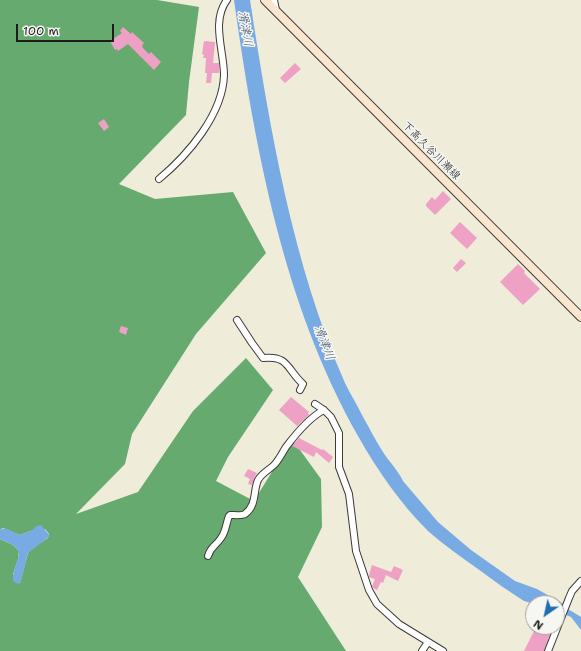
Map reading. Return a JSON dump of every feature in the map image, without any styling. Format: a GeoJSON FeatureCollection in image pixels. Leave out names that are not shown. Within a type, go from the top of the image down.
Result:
{"type":"FeatureCollection","features":[{"type":"Feature","properties":{"kind":"main road","name":"下高久谷川瀬線"},"geometry":{"type":"LineString","coordinates":[[266,0],[581,317]]}},
{"type":"Feature","properties":{"kind":"street"},"geometry":{"type":"LineString","coordinates":[[159,179],[182,159],[203,132],[220,98],[224,74],[220,22],[221,13],[227,0]]}},
{"type":"Feature","properties":{"kind":"street"},"geometry":{"type":"LineString","coordinates":[[274,0],[276,10]]}},
{"type":"Feature","properties":{"kind":"street"},"geometry":{"type":"LineString","coordinates":[[237,320],[263,358],[277,358],[286,363],[303,384],[300,390]]}},
{"type":"Feature","properties":{"kind":"street"},"geometry":{"type":"LineString","coordinates":[[315,404],[324,410],[335,424],[339,433],[339,467],[349,494],[356,551],[368,590],[377,604],[399,624],[443,651]]}},
{"type":"Feature","properties":{"kind":"street"},"geometry":{"type":"LineString","coordinates":[[208,556],[210,550],[224,534],[229,516],[243,515],[246,513],[253,504],[256,488],[260,478],[274,466],[298,432],[324,410]]}},
{"type":"Feature","properties":{"kind":"street"},"geometry":{"type":"LineString","coordinates":[[548,651],[572,591],[581,581]]}},
{"type":"Feature","properties":{"kind":"street"},"geometry":{"type":"LineString","coordinates":[[422,651],[428,642]]}},
{"type":"Feature","properties":{"kind":"green space"},"geometry":{"type":"Polygon","coordinates":[[[0,0],[157,0],[199,7],[186,115],[119,184],[155,199],[233,192],[266,253],[196,334],[132,434],[125,464],[76,514],[138,492],[193,411],[246,358],[273,390],[228,457],[216,481],[254,501],[292,439],[321,479],[322,527],[298,577],[346,651],[0,651],[0,539],[13,545],[19,551],[13,574],[20,583],[28,553],[48,538],[49,534],[45,529],[31,531],[20,535],[3,528],[0,530],[0,0]]]}},
{"type":"Feature","properties":{"kind":"water","name":"滑津川"},"geometry":{"type":"Polygon","coordinates":[[[234,0],[250,0],[275,146],[297,243],[311,291],[345,383],[375,438],[403,481],[438,522],[471,550],[515,581],[537,589],[548,595],[525,595],[524,601],[428,531],[390,486],[358,436],[332,385],[310,333],[291,279],[263,168],[242,56],[234,0]]]}},
{"type":"Feature","properties":{"kind":"water"},"geometry":{"type":"Polygon","coordinates":[[[41,525],[50,536],[28,553],[21,581],[18,584],[13,581],[13,577],[19,551],[13,545],[0,539],[0,530],[5,528],[20,535],[41,525]]]}},
{"type":"Feature","properties":{"kind":"water"},"geometry":{"type":"Polygon","coordinates":[[[565,605],[568,609],[581,617],[581,630],[571,617],[565,614],[565,605]]]}},
{"type":"Feature","properties":{"kind":"building"},"geometry":{"type":"Polygon","coordinates":[[[123,27],[131,34],[132,32],[144,43],[142,47],[149,54],[151,52],[161,62],[154,70],[128,44],[118,51],[117,49],[115,50],[110,41],[122,33],[120,31],[123,27]]]}},
{"type":"Feature","properties":{"kind":"building"},"geometry":{"type":"Polygon","coordinates":[[[204,41],[215,42],[213,63],[219,63],[219,73],[212,73],[211,83],[206,83],[206,58],[203,58],[204,55],[202,54],[204,41]]]}},
{"type":"Feature","properties":{"kind":"building"},"geometry":{"type":"Polygon","coordinates":[[[295,63],[301,69],[285,83],[280,78],[295,63]]]}},
{"type":"Feature","properties":{"kind":"building"},"geometry":{"type":"Polygon","coordinates":[[[104,119],[109,127],[104,131],[98,123],[104,119]]]}},
{"type":"Feature","properties":{"kind":"building"},"geometry":{"type":"Polygon","coordinates":[[[443,191],[451,199],[435,215],[426,206],[426,204],[432,197],[435,200],[443,191]]]}},
{"type":"Feature","properties":{"kind":"building"},"geometry":{"type":"Polygon","coordinates":[[[460,222],[477,238],[467,249],[450,233],[460,222]]]}},
{"type":"Feature","properties":{"kind":"building"},"geometry":{"type":"Polygon","coordinates":[[[461,259],[466,263],[457,272],[453,268],[461,259]]]}},
{"type":"Feature","properties":{"kind":"building"},"geometry":{"type":"Polygon","coordinates":[[[518,264],[525,271],[524,273],[540,289],[523,305],[500,282],[518,264]]]}},
{"type":"Feature","properties":{"kind":"building"},"geometry":{"type":"Polygon","coordinates":[[[121,326],[128,328],[126,335],[119,332],[121,326]]]}},
{"type":"Feature","properties":{"kind":"building"},"geometry":{"type":"Polygon","coordinates":[[[291,397],[309,412],[309,415],[297,426],[279,410],[291,397]]]}},
{"type":"Feature","properties":{"kind":"building"},"geometry":{"type":"Polygon","coordinates":[[[299,438],[322,450],[323,449],[333,457],[329,463],[316,452],[314,457],[292,446],[299,438]]]}},
{"type":"Feature","properties":{"kind":"building"},"geometry":{"type":"Polygon","coordinates":[[[248,469],[257,473],[252,485],[248,484],[250,479],[244,476],[248,469]]]}},
{"type":"Feature","properties":{"kind":"building"},"geometry":{"type":"Polygon","coordinates":[[[372,565],[391,572],[394,566],[403,570],[398,581],[386,575],[383,583],[381,582],[377,590],[372,586],[375,579],[369,577],[372,565]]]}},
{"type":"Feature","properties":{"kind":"building"},"geometry":{"type":"Polygon","coordinates":[[[532,635],[550,635],[544,651],[524,651],[532,635]]]}}]}
